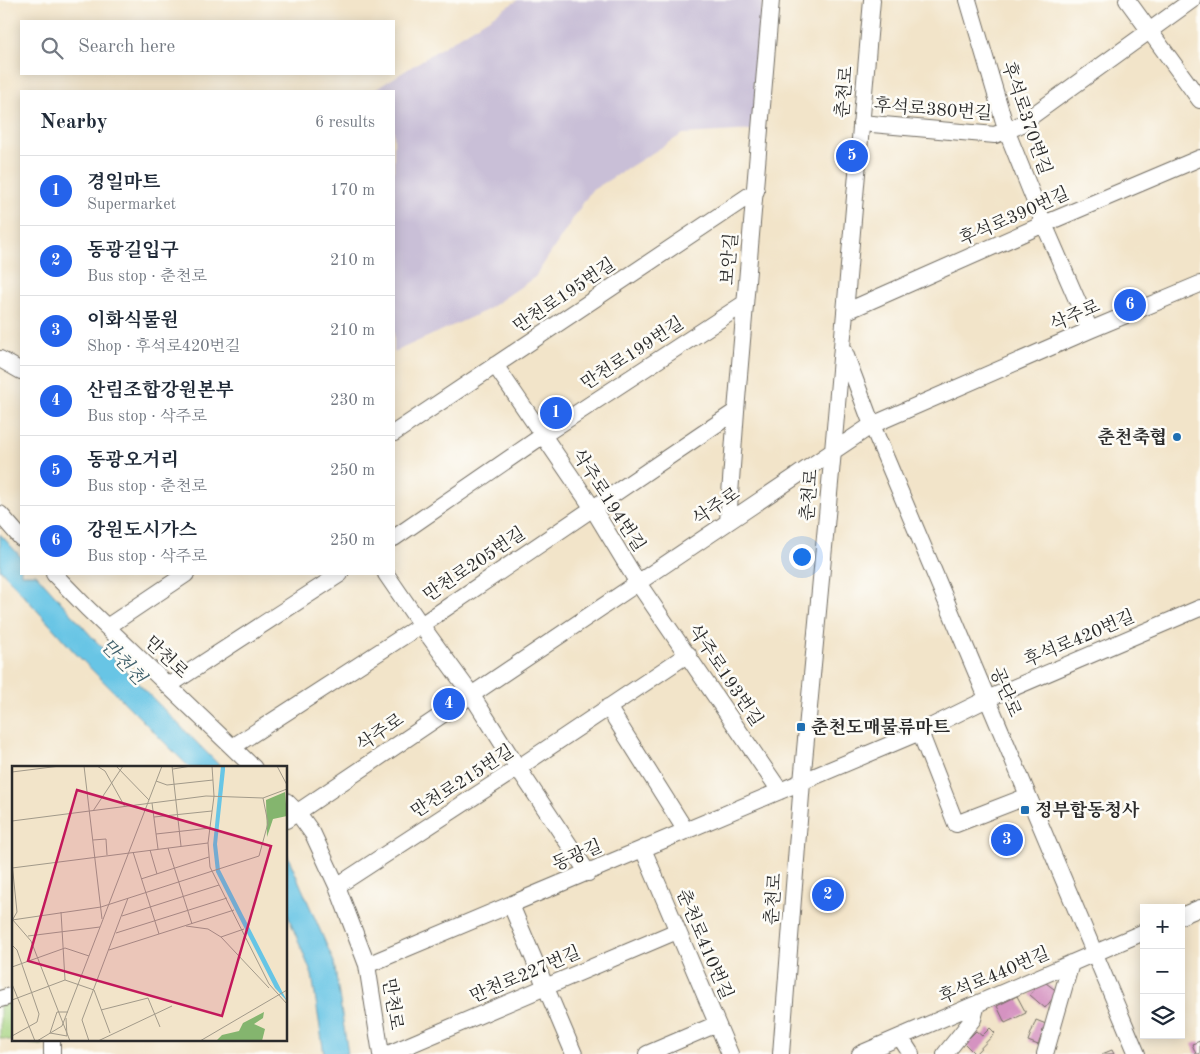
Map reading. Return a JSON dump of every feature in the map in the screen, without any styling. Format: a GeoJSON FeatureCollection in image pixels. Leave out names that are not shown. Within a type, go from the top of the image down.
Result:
{"type":"FeatureCollection","features":[{"type":"Feature","properties":{"kind":"street","name":"보안길"},"geometry":{"type":"LineString","coordinates":[[728,522],[771,0]]}},
{"type":"Feature","properties":{"kind":"street","name":"춘천로"},"geometry":{"type":"LineString","coordinates":[[781,1054],[802,782],[872,0]]}},
{"type":"Feature","properties":{"kind":"street","name":"후석로370번길"},"geometry":{"type":"LineString","coordinates":[[968,0],[1007,132],[1090,330]]}},
{"type":"Feature","properties":{"kind":"street"},"geometry":{"type":"LineString","coordinates":[[1127,0],[1200,100]]}},
{"type":"Feature","properties":{"kind":"street","name":"후석로380번길"},"geometry":{"type":"LineString","coordinates":[[861,124],[995,135],[1007,132],[1018,126],[1192,0]]}},
{"type":"Feature","properties":{"kind":"street","name":"후석로390번길"},"geometry":{"type":"LineString","coordinates":[[845,312],[1044,224],[1200,158]]}},
{"type":"Feature","properties":{"kind":"street","name":"만천로195번길"},"geometry":{"type":"LineString","coordinates":[[395,431],[756,191]]}},
{"type":"Feature","properties":{"kind":"street","name":"삭주로"},"geometry":{"type":"LineString","coordinates":[[290,811],[471,694],[872,425],[1200,284]]}},
{"type":"Feature","properties":{"kind":"street","name":"만천로199번길"},"geometry":{"type":"LineString","coordinates":[[395,537],[542,436],[745,303]]}},
{"type":"Feature","properties":{"kind":"street","name":"공단로"},"geometry":{"type":"LineString","coordinates":[[842,343],[872,425],[1137,1054]]}},
{"type":"Feature","properties":{"kind":"street"},"geometry":{"type":"LineString","coordinates":[[0,359],[20,370]]}},
{"type":"Feature","properties":{"kind":"street","name":"삭주로194번길"},"geometry":{"type":"LineString","coordinates":[[495,365],[592,507],[638,583]]}},
{"type":"Feature","properties":{"kind":"street","name":"만천로205번길"},"geometry":{"type":"LineString","coordinates":[[234,746],[421,625],[592,507],[736,411]]}},
{"type":"Feature","properties":{"kind":"street"},"geometry":{"type":"LineString","coordinates":[[0,514],[20,535]]}},
{"type":"Feature","properties":{"kind":"street","name":"만천로"},"geometry":{"type":"LineString","coordinates":[[55,575],[86,608],[234,746],[252,766]]}},
{"type":"Feature","properties":{"kind":"street"},"geometry":{"type":"LineString","coordinates":[[107,627],[185,575]]}},
{"type":"Feature","properties":{"kind":"street"},"geometry":{"type":"LineString","coordinates":[[168,686],[338,575]]}},
{"type":"Feature","properties":{"kind":"street"},"geometry":{"type":"LineString","coordinates":[[387,575],[471,694],[588,872]]}},
{"type":"Feature","properties":{"kind":"street","name":"삭주로193번길"},"geometry":{"type":"LineString","coordinates":[[638,583],[780,791]]}},
{"type":"Feature","properties":{"kind":"street","name":"후석로420번길"},"geometry":{"type":"LineString","coordinates":[[802,782],[920,732],[987,699],[1200,608]]}},
{"type":"Feature","properties":{"kind":"street","name":"만천로215번길"},"geometry":{"type":"LineString","coordinates":[[337,886],[688,654]]}},
{"type":"Feature","properties":{"kind":"street"},"geometry":{"type":"LineString","coordinates":[[608,706],[686,831]]}},
{"type":"Feature","properties":{"kind":"street"},"geometry":{"type":"LineString","coordinates":[[920,732],[956,824],[1028,796]]}},
{"type":"Feature","properties":{"kind":"street","name":"동광길"},"geometry":{"type":"LineString","coordinates":[[367,965],[802,782]]}},
{"type":"Feature","properties":{"kind":"street","name":"만천로"},"geometry":{"type":"LineString","coordinates":[[290,811],[312,834],[337,886],[367,965],[381,1054]]}},
{"type":"Feature","properties":{"kind":"street","name":"춘천로410번길"},"geometry":{"type":"LineString","coordinates":[[643,849],[730,1054]]}},
{"type":"Feature","properties":{"kind":"street"},"geometry":{"type":"LineString","coordinates":[[511,905],[574,1054]]}},
{"type":"Feature","properties":{"kind":"street"},"geometry":{"type":"LineString","coordinates":[[1185,914],[1200,908]]}},
{"type":"Feature","properties":{"kind":"street","name":"만천로227번길"},"geometry":{"type":"LineString","coordinates":[[388,1054],[678,930]]}},
{"type":"Feature","properties":{"kind":"street","name":"후석로440번길"},"geometry":{"type":"LineString","coordinates":[[860,1054],[1140,934]]}},
{"type":"Feature","properties":{"kind":"street"},"geometry":{"type":"LineString","coordinates":[[1045,1054],[1071,963]]}},
{"type":"Feature","properties":{"kind":"street"},"geometry":{"type":"LineString","coordinates":[[945,1054],[974,1019],[977,1004]]}},
{"type":"Feature","properties":{"kind":"street"},"geometry":{"type":"LineString","coordinates":[[647,1054],[717,1024]]}},
{"type":"Feature","properties":{"kind":"street"},"geometry":{"type":"LineString","coordinates":[[900,1037],[911,1054]]}},
{"type":"Feature","properties":{"kind":"shaded area"},"geometry":{"type":"Polygon","coordinates":[[[518,0],[763,0],[754,130],[683,134],[591,191],[535,277],[485,311],[395,352],[395,90],[375,90],[518,0]]]}},
{"type":"Feature","properties":{"kind":"green space"},"geometry":{"type":"Polygon","coordinates":[[[12,1001],[12,1041],[0,1038],[0,1005],[12,1001]]]}},
{"type":"Feature","properties":{"kind":"green space"},"geometry":{"type":"Polygon","coordinates":[[[17,1042],[42,1042],[42,1045],[17,1042]]]}},
{"type":"Feature","properties":{"kind":"water"},"geometry":{"type":"Polygon","coordinates":[[[0,534],[20,556],[20,575],[37,575],[93,638],[220,766],[188,766],[76,654],[0,569],[0,534]]]}},
{"type":"Feature","properties":{"kind":"water"},"geometry":{"type":"Polygon","coordinates":[[[288,857],[334,962],[348,1054],[324,1054],[312,975],[288,916],[288,857]]]}},
{"type":"Feature","properties":{"kind":"building"},"geometry":{"type":"Polygon","coordinates":[[[1042,980],[1058,992],[1045,1008],[1030,995],[1042,980]]]}},
{"type":"Feature","properties":{"kind":"building"},"geometry":{"type":"Polygon","coordinates":[[[1017,996],[1026,1013],[1005,1023],[997,1006],[1017,996]]]}},
{"type":"Feature","properties":{"kind":"building"},"geometry":{"type":"Polygon","coordinates":[[[1036,1020],[1046,1024],[1038,1045],[1028,1041],[1036,1020]]]}},
{"type":"Feature","properties":{"kind":"building"},"geometry":{"type":"Polygon","coordinates":[[[990,1028],[995,1033],[975,1054],[964,1043],[976,1031],[982,1036],[990,1028]]]}},
{"type":"Feature","properties":{"kind":"building"},"geometry":{"type":"Polygon","coordinates":[[[1200,1041],[1200,1054],[1196,1054],[1192,1044],[1200,1041]]]}},
{"type":"Feature","properties":{"kind":"building"},"geometry":{"type":"Polygon","coordinates":[[[1112,1050],[1114,1054],[1102,1054],[1112,1050]]]}},
{"type":"Feature","properties":{"kind":"place","name":"동광오거리"},"geometry":{"type":"Point","coordinates":[852,156]}},
{"type":"Feature","properties":{"kind":"place","name":"강원도시가스"},"geometry":{"type":"Point","coordinates":[1130,305]}},
{"type":"Feature","properties":{"kind":"place","name":"경일마트"},"geometry":{"type":"Point","coordinates":[556,413]}},
{"type":"Feature","properties":{"kind":"place","name":"춘천축협"},"geometry":{"type":"Point","coordinates":[1177,437]}},
{"type":"Feature","properties":{"kind":"place","name":"산림조합강원본부"},"geometry":{"type":"Point","coordinates":[449,704]}},
{"type":"Feature","properties":{"kind":"place","name":"춘천도매물류마트"},"geometry":{"type":"Point","coordinates":[801,727]}},
{"type":"Feature","properties":{"kind":"place","name":"정부합동청사"},"geometry":{"type":"Point","coordinates":[1025,810]}},
{"type":"Feature","properties":{"kind":"place","name":"이화식물원"},"geometry":{"type":"Point","coordinates":[1007,840]}},
{"type":"Feature","properties":{"kind":"place","name":"동광길입구"},"geometry":{"type":"Point","coordinates":[828,895]}},
{"type":"Feature","properties":{"kind":"water label","name":"만천천"},"geometry":{"type":"Point","coordinates":[124,661]}}]}
